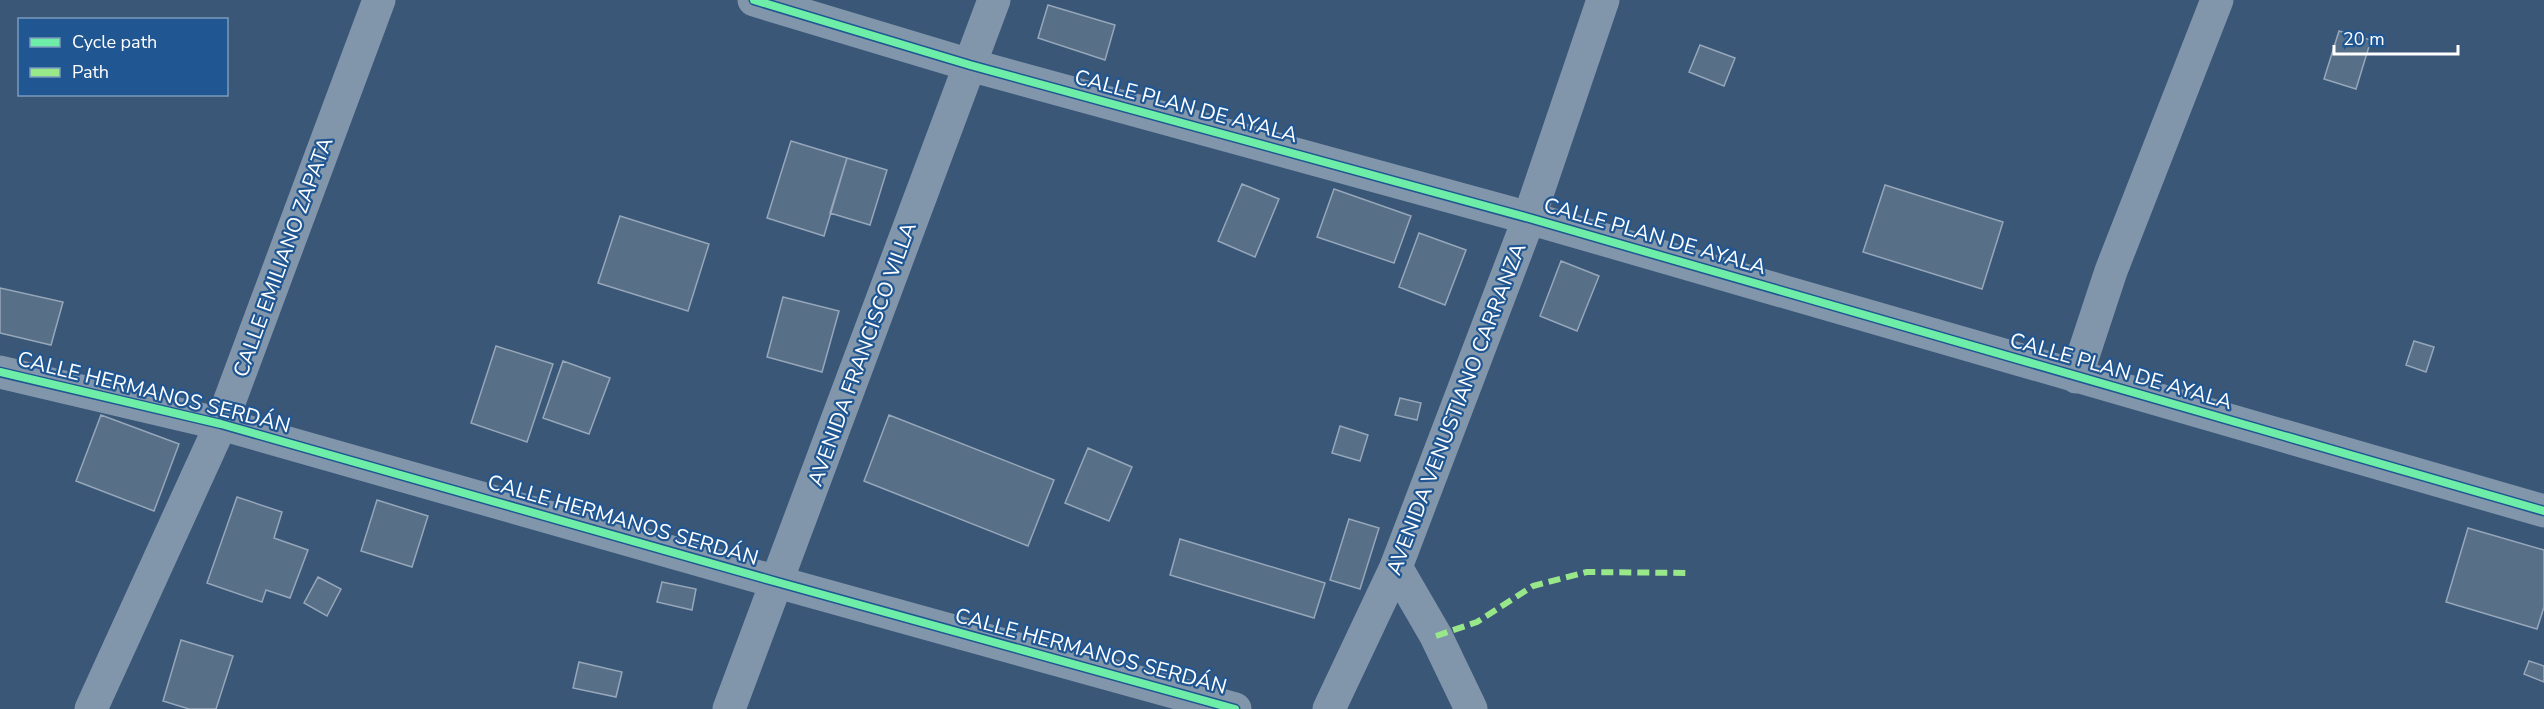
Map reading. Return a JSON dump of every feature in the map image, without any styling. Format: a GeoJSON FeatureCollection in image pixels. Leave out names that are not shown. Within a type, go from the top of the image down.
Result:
{"type":"FeatureCollection","features":[{"type":"Feature","properties":{"kind":"street","name":"CALLE EMILIANO ZAPATA"},"geometry":{"type":"LineString","coordinates":[[91,709],[221,424],[379,0]]}},
{"type":"Feature","properties":{"kind":"street","name":"CALLE PLAN DE AYALA"},"geometry":{"type":"LineString","coordinates":[[754,0],[969,65],[1529,219],[2544,511]]}},
{"type":"Feature","properties":{"kind":"street","name":"AVENIDA FRANCISCO VILLA"},"geometry":{"type":"LineString","coordinates":[[729,709],[994,0]]}},
{"type":"Feature","properties":{"kind":"street","name":"AVENIDA VENUSTIANO CARRANZA"},"geometry":{"type":"LineString","coordinates":[[1329,709],[1396,567],[1529,219],[1603,0]]}},
{"type":"Feature","properties":{"kind":"street"},"geometry":{"type":"LineString","coordinates":[[2076,377],[2111,271],[2217,0]]}},
{"type":"Feature","properties":{"kind":"street","name":"CALLE HERMANOS SERDÁN"},"geometry":{"type":"LineString","coordinates":[[0,372],[221,424],[1235,709]]}},
{"type":"Feature","properties":{"kind":"street"},"geometry":{"type":"LineString","coordinates":[[1396,567],[1436,636],[1471,709]]}},
{"type":"Feature","properties":{"kind":"building"},"geometry":{"type":"Polygon","coordinates":[[[1048,5],[1115,25],[1105,60],[1038,38],[1048,5]]]}},
{"type":"Feature","properties":{"kind":"building"},"geometry":{"type":"Polygon","coordinates":[[[2339,31],[2371,40],[2356,89],[2324,79],[2339,31]]]}},
{"type":"Feature","properties":{"kind":"building"},"geometry":{"type":"Polygon","coordinates":[[[1700,45],[1735,58],[1724,86],[1689,72],[1700,45]]]}},
{"type":"Feature","properties":{"kind":"building"},"geometry":{"type":"Polygon","coordinates":[[[791,141],[847,158],[824,236],[767,218],[791,141]]]}},
{"type":"Feature","properties":{"kind":"building"},"geometry":{"type":"Polygon","coordinates":[[[847,158],[887,170],[870,225],[830,213],[847,158]]]}},
{"type":"Feature","properties":{"kind":"building"},"geometry":{"type":"Polygon","coordinates":[[[1242,184],[1279,199],[1255,257],[1218,241],[1242,184]]]}},
{"type":"Feature","properties":{"kind":"building"},"geometry":{"type":"Polygon","coordinates":[[[1885,185],[2003,222],[1982,289],[1863,252],[1885,185]]]}},
{"type":"Feature","properties":{"kind":"building"},"geometry":{"type":"Polygon","coordinates":[[[1334,189],[1411,216],[1394,263],[1317,237],[1334,189]]]}},
{"type":"Feature","properties":{"kind":"building"},"geometry":{"type":"Polygon","coordinates":[[[620,216],[709,244],[688,311],[598,283],[620,216]]]}},
{"type":"Feature","properties":{"kind":"building"},"geometry":{"type":"Polygon","coordinates":[[[1419,233],[1466,250],[1445,305],[1399,287],[1419,233]]]}},
{"type":"Feature","properties":{"kind":"building"},"geometry":{"type":"Polygon","coordinates":[[[1561,261],[1599,276],[1577,331],[1540,316],[1561,261]]]}},
{"type":"Feature","properties":{"kind":"building"},"geometry":{"type":"Polygon","coordinates":[[[0,288],[63,302],[51,345],[0,333],[0,288]]]}},
{"type":"Feature","properties":{"kind":"building"},"geometry":{"type":"Polygon","coordinates":[[[783,297],[839,311],[822,372],[767,357],[783,297]]]}},
{"type":"Feature","properties":{"kind":"building"},"geometry":{"type":"Polygon","coordinates":[[[2414,341],[2434,347],[2426,372],[2406,365],[2414,341]]]}},
{"type":"Feature","properties":{"kind":"building"},"geometry":{"type":"Polygon","coordinates":[[[496,346],[553,364],[527,442],[471,423],[496,346]]]}},
{"type":"Feature","properties":{"kind":"building"},"geometry":{"type":"Polygon","coordinates":[[[563,361],[610,378],[589,434],[543,418],[563,361]]]}},
{"type":"Feature","properties":{"kind":"building"},"geometry":{"type":"Polygon","coordinates":[[[1400,398],[1421,403],[1417,420],[1395,415],[1400,398]]]}},
{"type":"Feature","properties":{"kind":"building"},"geometry":{"type":"Polygon","coordinates":[[[101,415],[179,444],[154,511],[76,481],[101,415]]]}},
{"type":"Feature","properties":{"kind":"building"},"geometry":{"type":"Polygon","coordinates":[[[889,415],[1054,480],[1028,546],[864,481],[889,415]]]}},
{"type":"Feature","properties":{"kind":"building"},"geometry":{"type":"Polygon","coordinates":[[[1340,426],[1368,435],[1360,461],[1332,453],[1340,426]]]}},
{"type":"Feature","properties":{"kind":"building"},"geometry":{"type":"Polygon","coordinates":[[[1088,448],[1132,467],[1109,521],[1065,503],[1088,448]]]}},
{"type":"Feature","properties":{"kind":"building"},"geometry":{"type":"Polygon","coordinates":[[[237,497],[282,512],[274,538],[308,550],[290,598],[266,590],[262,602],[207,583],[237,497]]]}},
{"type":"Feature","properties":{"kind":"building"},"geometry":{"type":"Polygon","coordinates":[[[377,500],[428,516],[412,567],[361,551],[377,500]]]}},
{"type":"Feature","properties":{"kind":"building"},"geometry":{"type":"Polygon","coordinates":[[[1349,519],[1379,528],[1360,589],[1330,580],[1349,519]]]}},
{"type":"Feature","properties":{"kind":"building"},"geometry":{"type":"Polygon","coordinates":[[[2468,528],[2544,550],[2544,607],[2537,629],[2446,602],[2468,528]]]}},
{"type":"Feature","properties":{"kind":"building"},"geometry":{"type":"Polygon","coordinates":[[[1180,539],[1325,583],[1314,618],[1170,575],[1180,539]]]}},
{"type":"Feature","properties":{"kind":"building"},"geometry":{"type":"Polygon","coordinates":[[[318,577],[341,589],[327,616],[304,603],[318,577]]]}},
{"type":"Feature","properties":{"kind":"building"},"geometry":{"type":"Polygon","coordinates":[[[662,582],[696,589],[692,610],[657,602],[662,582]]]}},
{"type":"Feature","properties":{"kind":"building"},"geometry":{"type":"Polygon","coordinates":[[[181,640],[233,656],[216,709],[189,709],[163,701],[181,640]]]}},
{"type":"Feature","properties":{"kind":"building"},"geometry":{"type":"Polygon","coordinates":[[[2529,661],[2544,666],[2544,682],[2524,674],[2529,661]]]}},
{"type":"Feature","properties":{"kind":"building"},"geometry":{"type":"Polygon","coordinates":[[[579,662],[622,672],[616,697],[573,688],[579,662]]]}},
{"type":"Feature","properties":{"kind":"marked path"},"geometry":{"type":"LineString","coordinates":[[1436,636],[1477,622],[1533,586],[1587,572],[1690,573]]}},
{"type":"Feature","properties":{"kind":"cycle path"},"geometry":{"type":"LineString","coordinates":[[754,0],[970,65],[1529,218],[2544,511]]}},
{"type":"Feature","properties":{"kind":"cycle path"},"geometry":{"type":"LineString","coordinates":[[0,372],[221,424],[1235,709]]}}]}
